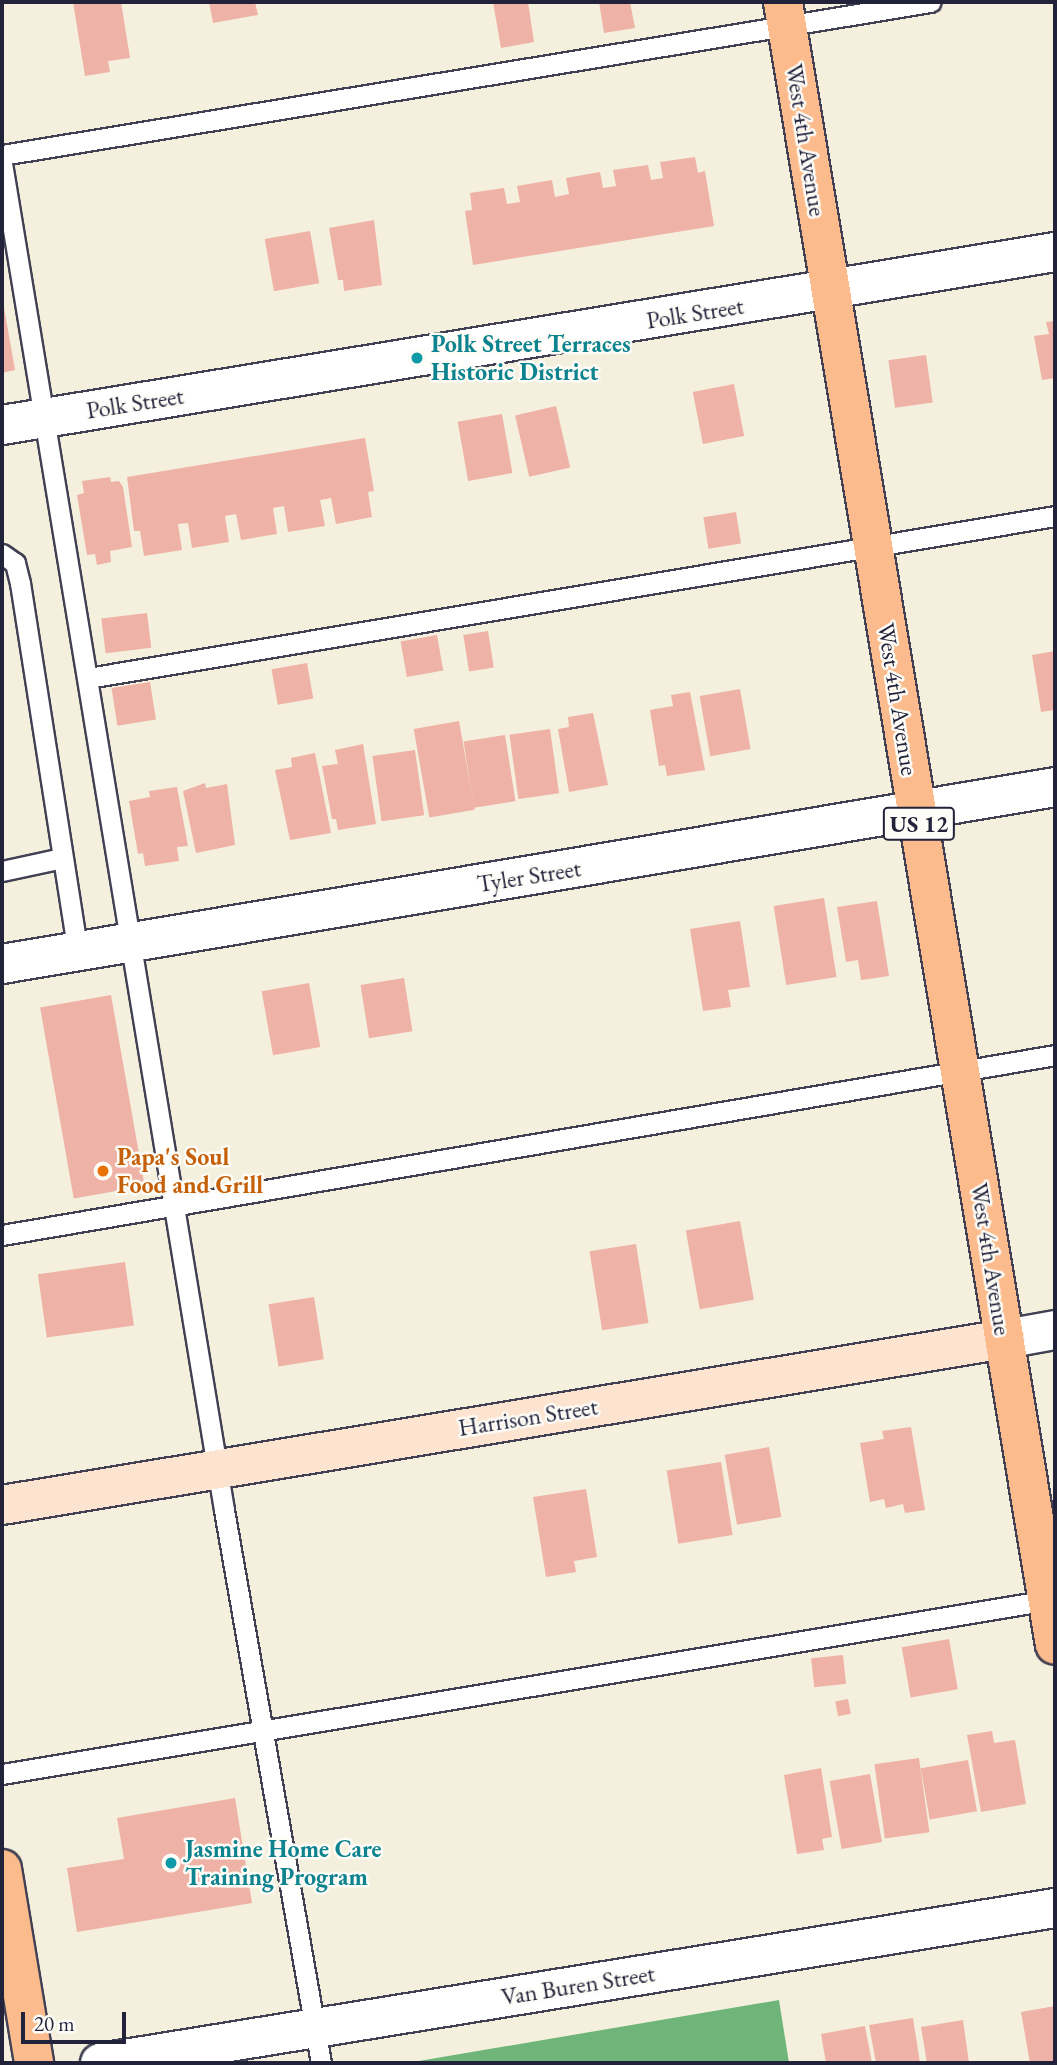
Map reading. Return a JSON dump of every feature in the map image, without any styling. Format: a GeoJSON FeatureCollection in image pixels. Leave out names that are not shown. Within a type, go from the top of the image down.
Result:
{"type":"FeatureCollection","features":[{"type":"Feature","properties":{"kind":"main road","name":"West 4th Avenue"},"geometry":{"type":"LineString","coordinates":[[785,14],[1004,1339],[1051,1600],[1055,1646]]}},
{"type":"Feature","properties":{"kind":"main road"},"geometry":{"type":"LineString","coordinates":[[2,1870],[34,2063]]}},
{"type":"Feature","properties":{"kind":"street","name":"Polk Street"},"geometry":{"type":"LineString","coordinates":[[2,425],[831,291],[1055,252]]}},
{"type":"Feature","properties":{"kind":"street","name":"Tyler Street"},"geometry":{"type":"LineString","coordinates":[[2,964],[1055,788]]}},
{"type":"Feature","properties":{"kind":"street","name":"Harrison Street"},"geometry":{"type":"LineString","coordinates":[[2,1505],[1055,1330]]}},
{"type":"Feature","properties":{"kind":"street","name":"Van Buren Street"},"geometry":{"type":"LineString","coordinates":[[100,2063],[318,2046],[1055,1908]]}},
{"type":"Feature","properties":{"kind":"lane"},"geometry":{"type":"LineString","coordinates":[[2,155],[785,14],[930,2]]}},
{"type":"Feature","properties":{"kind":"lane"},"geometry":{"type":"LineString","coordinates":[[2,163],[133,942],[217,1469],[318,2046]]}},
{"type":"Feature","properties":{"kind":"lane"},"geometry":{"type":"LineString","coordinates":[[89,678],[1055,516]]}},
{"type":"Feature","properties":{"kind":"lane"},"geometry":{"type":"LineString","coordinates":[[2,554],[15,563],[20,583],[78,952]]}},
{"type":"Feature","properties":{"kind":"lane"},"geometry":{"type":"LineString","coordinates":[[2,871],[62,858]]}},
{"type":"Feature","properties":{"kind":"lane"},"geometry":{"type":"LineString","coordinates":[[2,1235],[1055,1055]]}},
{"type":"Feature","properties":{"kind":"lane"},"geometry":{"type":"LineString","coordinates":[[2,1774],[1051,1600]]}},
{"type":"Feature","properties":{"kind":"green space"},"geometry":{"type":"Polygon","coordinates":[[[779,2000],[789,2063],[407,2063],[779,2000]]]}},
{"type":"Feature","properties":{"kind":"building"},"geometry":{"type":"Polygon","coordinates":[[[73,2],[121,2],[130,58],[108,61],[110,72],[85,76],[73,2]]]}},
{"type":"Feature","properties":{"kind":"building"},"geometry":{"type":"Polygon","coordinates":[[[209,2],[255,2],[258,15],[213,23],[209,2]]]}},
{"type":"Feature","properties":{"kind":"building"},"geometry":{"type":"Polygon","coordinates":[[[493,2],[528,2],[534,42],[501,48],[493,2]]]}},
{"type":"Feature","properties":{"kind":"building"},"geometry":{"type":"Polygon","coordinates":[[[599,2],[630,2],[635,28],[604,33],[599,2]]]}},
{"type":"Feature","properties":{"kind":"building"},"geometry":{"type":"Polygon","coordinates":[[[695,157],[698,173],[705,171],[714,226],[473,265],[465,211],[472,210],[470,193],[504,188],[507,204],[514,203],[520,202],[517,186],[552,180],[555,197],[569,194],[566,178],[600,172],[603,188],[616,186],[613,170],[648,165],[651,180],[663,178],[660,162],[695,157]]]}},
{"type":"Feature","properties":{"kind":"building"},"geometry":{"type":"Polygon","coordinates":[[[374,220],[382,285],[344,291],[343,280],[338,280],[329,228],[374,220]]]}},
{"type":"Feature","properties":{"kind":"building"},"geometry":{"type":"Polygon","coordinates":[[[310,231],[319,283],[274,291],[265,239],[310,231]]]}},
{"type":"Feature","properties":{"kind":"building"},"geometry":{"type":"Polygon","coordinates":[[[2,296],[15,370],[2,373],[2,296]]]}},
{"type":"Feature","properties":{"kind":"building"},"geometry":{"type":"Polygon","coordinates":[[[1055,321],[1055,378],[1042,380],[1034,336],[1049,334],[1046,322],[1055,321]]]}},
{"type":"Feature","properties":{"kind":"building"},"geometry":{"type":"Polygon","coordinates":[[[926,355],[933,403],[895,408],[888,360],[926,355]]]}},
{"type":"Feature","properties":{"kind":"building"},"geometry":{"type":"Polygon","coordinates":[[[734,384],[744,436],[703,444],[693,392],[734,384]]]}},
{"type":"Feature","properties":{"kind":"building"},"geometry":{"type":"Polygon","coordinates":[[[556,406],[570,467],[529,477],[515,415],[556,406]]]}},
{"type":"Feature","properties":{"kind":"building"},"geometry":{"type":"Polygon","coordinates":[[[502,414],[512,473],[468,481],[458,422],[502,414]]]}},
{"type":"Feature","properties":{"kind":"building"},"geometry":{"type":"Polygon","coordinates":[[[365,438],[374,491],[368,492],[372,517],[336,524],[331,498],[320,500],[325,526],[288,532],[284,506],[273,508],[277,534],[241,540],[236,514],[225,516],[229,542],[192,548],[188,523],[178,524],[182,550],[144,556],[140,531],[134,531],[127,477],[365,438]]]}},
{"type":"Feature","properties":{"kind":"building"},"geometry":{"type":"Polygon","coordinates":[[[110,477],[111,482],[119,481],[123,487],[132,547],[110,551],[111,562],[97,565],[95,554],[87,555],[77,495],[84,493],[82,481],[110,477]]]}},
{"type":"Feature","properties":{"kind":"building"},"geometry":{"type":"Polygon","coordinates":[[[736,512],[741,544],[708,549],[703,517],[736,512]]]}},
{"type":"Feature","properties":{"kind":"building"},"geometry":{"type":"Polygon","coordinates":[[[147,613],[151,648],[106,653],[101,619],[147,613]]]}},
{"type":"Feature","properties":{"kind":"building"},"geometry":{"type":"Polygon","coordinates":[[[488,631],[494,668],[469,671],[463,635],[488,631]]]}},
{"type":"Feature","properties":{"kind":"building"},"geometry":{"type":"Polygon","coordinates":[[[437,635],[443,670],[407,677],[401,641],[437,635]]]}},
{"type":"Feature","properties":{"kind":"building"},"geometry":{"type":"Polygon","coordinates":[[[1055,651],[1055,710],[1041,712],[1032,655],[1055,651]]]}},
{"type":"Feature","properties":{"kind":"building"},"geometry":{"type":"Polygon","coordinates":[[[307,663],[313,698],[278,705],[272,669],[307,663]]]}},
{"type":"Feature","properties":{"kind":"building"},"geometry":{"type":"Polygon","coordinates":[[[150,682],[156,720],[117,726],[111,688],[150,682]]]}},
{"type":"Feature","properties":{"kind":"building"},"geometry":{"type":"Polygon","coordinates":[[[740,689],[751,749],[710,756],[700,696],[740,689]]]}},
{"type":"Feature","properties":{"kind":"building"},"geometry":{"type":"Polygon","coordinates":[[[690,692],[705,770],[667,776],[665,765],[659,766],[650,710],[673,706],[671,695],[690,692]]]}},
{"type":"Feature","properties":{"kind":"building"},"geometry":{"type":"Polygon","coordinates":[[[593,713],[608,785],[569,792],[558,729],[569,727],[568,717],[593,713]]]}},
{"type":"Feature","properties":{"kind":"building"},"geometry":{"type":"Polygon","coordinates":[[[459,721],[475,810],[429,818],[414,729],[459,721]]]}},
{"type":"Feature","properties":{"kind":"building"},"geometry":{"type":"Polygon","coordinates":[[[550,729],[559,793],[518,799],[509,735],[550,729]]]}},
{"type":"Feature","properties":{"kind":"building"},"geometry":{"type":"Polygon","coordinates":[[[505,735],[515,801],[474,808],[464,742],[505,735]]]}},
{"type":"Feature","properties":{"kind":"building"},"geometry":{"type":"Polygon","coordinates":[[[363,744],[376,824],[338,830],[336,819],[332,819],[322,766],[338,764],[335,750],[363,744]]]}},
{"type":"Feature","properties":{"kind":"building"},"geometry":{"type":"Polygon","coordinates":[[[415,750],[424,815],[382,821],[372,756],[415,750]]]}},
{"type":"Feature","properties":{"kind":"building"},"geometry":{"type":"Polygon","coordinates":[[[315,753],[331,833],[290,840],[275,770],[292,767],[291,758],[315,753]]]}},
{"type":"Feature","properties":{"kind":"building"},"geometry":{"type":"Polygon","coordinates":[[[205,783],[206,788],[227,784],[235,845],[196,853],[183,791],[205,783]]]}},
{"type":"Feature","properties":{"kind":"building"},"geometry":{"type":"Polygon","coordinates":[[[177,787],[188,846],[177,847],[179,861],[145,866],[143,853],[138,854],[129,801],[150,797],[149,791],[177,787]]]}},
{"type":"Feature","properties":{"kind":"building"},"geometry":{"type":"Polygon","coordinates":[[[824,898],[837,977],[786,985],[774,906],[824,898]]]}},
{"type":"Feature","properties":{"kind":"building"},"geometry":{"type":"Polygon","coordinates":[[[877,901],[889,976],[861,980],[858,960],[846,962],[837,907],[877,901]]]}},
{"type":"Feature","properties":{"kind":"building"},"geometry":{"type":"Polygon","coordinates":[[[740,921],[750,987],[728,990],[731,1007],[703,1011],[690,929],[740,921]]]}},
{"type":"Feature","properties":{"kind":"building"},"geometry":{"type":"Polygon","coordinates":[[[404,978],[412,1031],[369,1038],[361,985],[404,978]]]}},
{"type":"Feature","properties":{"kind":"building"},"geometry":{"type":"Polygon","coordinates":[[[309,983],[320,1047],[273,1055],[262,991],[309,983]]]}},
{"type":"Feature","properties":{"kind":"building"},"geometry":{"type":"Polygon","coordinates":[[[111,995],[145,1186],[74,1199],[40,1008],[111,995]]]}},
{"type":"Feature","properties":{"kind":"building"},"geometry":{"type":"Polygon","coordinates":[[[740,1221],[754,1300],[700,1309],[686,1231],[740,1221]]]}},
{"type":"Feature","properties":{"kind":"building"},"geometry":{"type":"Polygon","coordinates":[[[636,1244],[649,1323],[602,1330],[590,1251],[636,1244]]]}},
{"type":"Feature","properties":{"kind":"building"},"geometry":{"type":"Polygon","coordinates":[[[125,1262],[134,1325],[47,1338],[38,1274],[125,1262]]]}},
{"type":"Feature","properties":{"kind":"building"},"geometry":{"type":"Polygon","coordinates":[[[314,1297],[324,1359],[278,1366],[269,1304],[314,1297]]]}},
{"type":"Feature","properties":{"kind":"building"},"geometry":{"type":"Polygon","coordinates":[[[911,1427],[925,1510],[905,1513],[903,1504],[886,1508],[884,1499],[870,1502],[860,1443],[884,1439],[882,1431],[911,1427]]]}},
{"type":"Feature","properties":{"kind":"building"},"geometry":{"type":"Polygon","coordinates":[[[769,1447],[781,1517],[737,1525],[725,1455],[769,1447]]]}},
{"type":"Feature","properties":{"kind":"building"},"geometry":{"type":"Polygon","coordinates":[[[721,1462],[733,1535],[678,1544],[667,1471],[721,1462]]]}},
{"type":"Feature","properties":{"kind":"building"},"geometry":{"type":"Polygon","coordinates":[[[586,1489],[597,1557],[574,1561],[576,1572],[546,1577],[533,1497],[586,1489]]]}},
{"type":"Feature","properties":{"kind":"building"},"geometry":{"type":"Polygon","coordinates":[[[949,1639],[958,1689],[911,1698],[902,1647],[949,1639]]]}},
{"type":"Feature","properties":{"kind":"building"},"geometry":{"type":"Polygon","coordinates":[[[843,1655],[846,1684],[814,1687],[811,1658],[843,1655]]]}},
{"type":"Feature","properties":{"kind":"building"},"geometry":{"type":"Polygon","coordinates":[[[848,1699],[851,1714],[838,1716],[835,1701],[848,1699]]]}},
{"type":"Feature","properties":{"kind":"building"},"geometry":{"type":"Polygon","coordinates":[[[992,1731],[994,1743],[1015,1740],[1026,1804],[981,1812],[967,1735],[992,1731]]]}},
{"type":"Feature","properties":{"kind":"building"},"geometry":{"type":"Polygon","coordinates":[[[919,1758],[929,1832],[885,1839],[874,1764],[919,1758]]]}},
{"type":"Feature","properties":{"kind":"building"},"geometry":{"type":"Polygon","coordinates":[[[968,1760],[977,1811],[930,1820],[921,1768],[968,1760]]]}},
{"type":"Feature","properties":{"kind":"building"},"geometry":{"type":"Polygon","coordinates":[[[821,1768],[832,1837],[822,1839],[824,1850],[797,1854],[784,1775],[821,1768]]]}},
{"type":"Feature","properties":{"kind":"building"},"geometry":{"type":"Polygon","coordinates":[[[870,1774],[882,1842],[842,1849],[830,1781],[870,1774]]]}},
{"type":"Feature","properties":{"kind":"building","name":"Jasmine Home Care Training Program"},"geometry":{"type":"Polygon","coordinates":[[[235,1798],[252,1903],[77,1932],[67,1868],[124,1859],[117,1818],[235,1798]]]}},
{"type":"Feature","properties":{"kind":"building"},"geometry":{"type":"Polygon","coordinates":[[[1055,2006],[1055,2063],[1030,2063],[1021,2012],[1055,2006]]]}},
{"type":"Feature","properties":{"kind":"building"},"geometry":{"type":"Polygon","coordinates":[[[913,2018],[920,2063],[876,2063],[869,2025],[913,2018]]]}},
{"type":"Feature","properties":{"kind":"building"},"geometry":{"type":"Polygon","coordinates":[[[963,2020],[969,2063],[927,2063],[921,2027],[963,2020]]]}},
{"type":"Feature","properties":{"kind":"building"},"geometry":{"type":"Polygon","coordinates":[[[865,2026],[872,2063],[826,2063],[821,2034],[865,2026]]]}},
{"type":"Feature","properties":{"kind":"place","name":"Polk Street Terraces Historic District"},"geometry":{"type":"Point","coordinates":[417,358]}},
{"type":"Feature","properties":{"kind":"place","name":"Papa's Soul Food and Grill"},"geometry":{"type":"Point","coordinates":[103,1171]}},
{"type":"Feature","properties":{"kind":"place","name":"Jasmine Home Care Training Program"},"geometry":{"type":"Point","coordinates":[171,1863]}}]}
